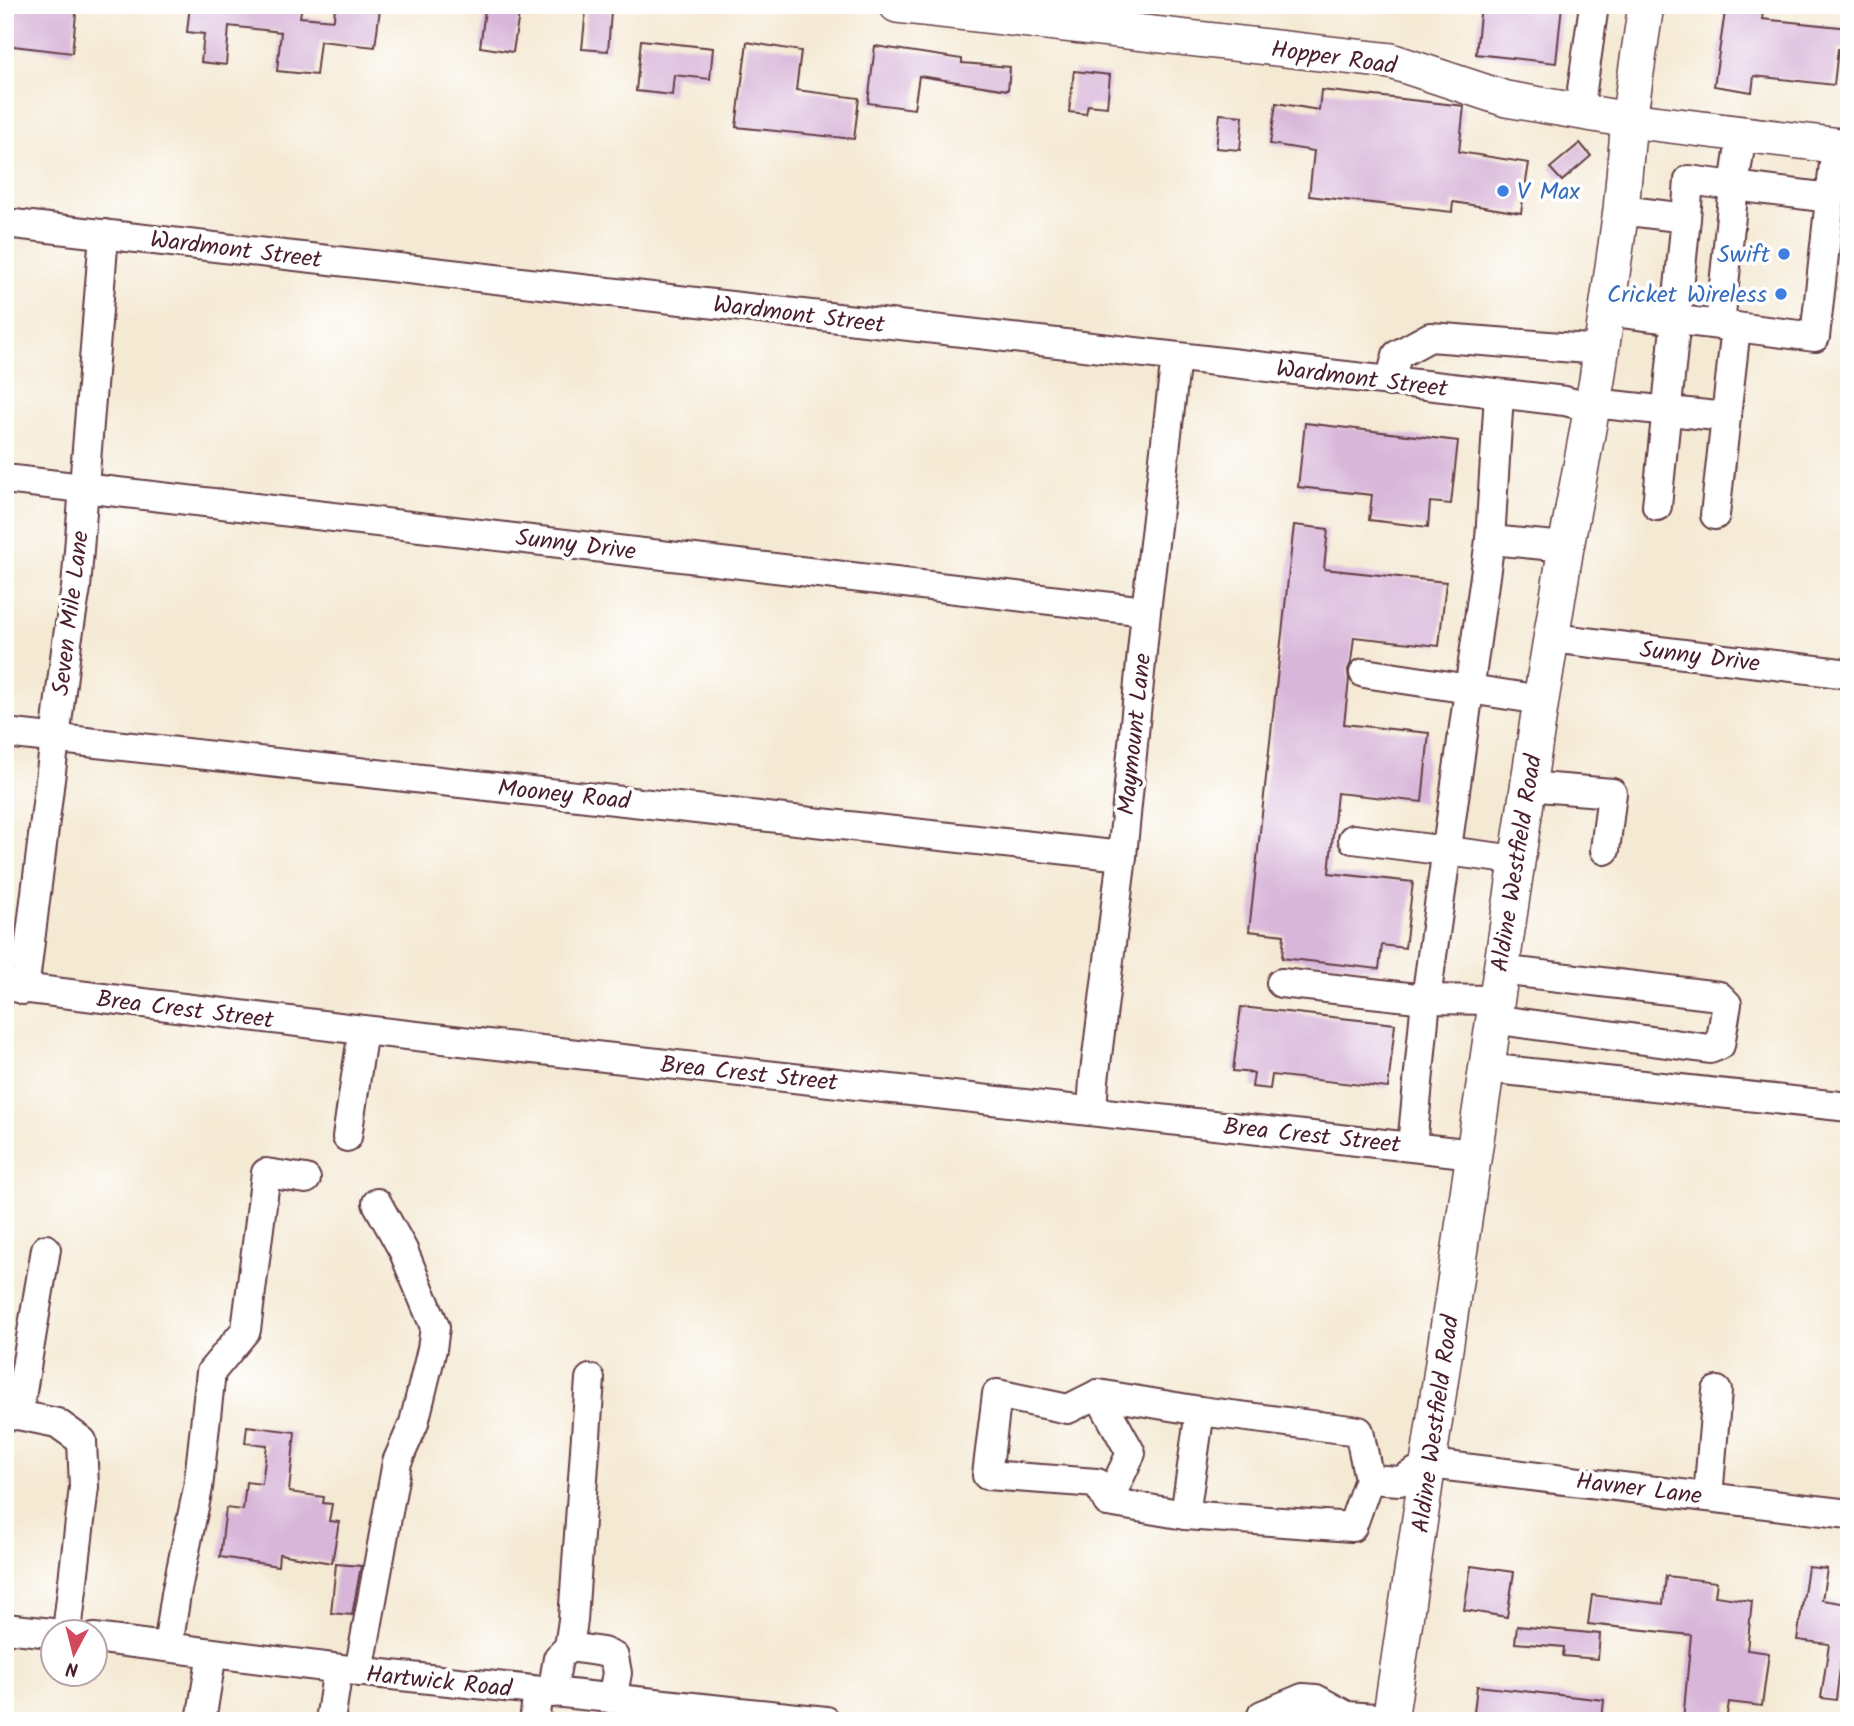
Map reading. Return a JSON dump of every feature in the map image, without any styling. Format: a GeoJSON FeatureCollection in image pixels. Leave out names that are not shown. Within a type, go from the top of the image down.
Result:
{"type":"FeatureCollection","features":[{"type":"Feature","properties":{"kind":"main road","name":"Hopper Road"},"geometry":{"type":"LineString","coordinates":[[897,5],[1391,61],[1506,99],[1629,120],[1842,146]]}},
{"type":"Feature","properties":{"kind":"main road","name":"Aldine Westfield Road"},"geometry":{"type":"LineString","coordinates":[[1390,1720],[1430,1464],[1527,786],[1601,350],[1646,5]]}},
{"type":"Feature","properties":{"kind":"street"},"geometry":{"type":"LineString","coordinates":[[1579,111],[1594,5]]}},
{"type":"Feature","properties":{"kind":"street"},"geometry":{"type":"LineString","coordinates":[[1715,515],[1726,417],[1734,186],[1742,133]]}},
{"type":"Feature","properties":{"kind":"street"},"geometry":{"type":"LineString","coordinates":[[1606,311],[1815,337],[1830,198],[1842,146]]}},
{"type":"Feature","properties":{"kind":"street"},"geometry":{"type":"LineString","coordinates":[[1657,506],[1689,180],[1830,198]]}},
{"type":"Feature","properties":{"kind":"street"},"geometry":{"type":"LineString","coordinates":[[1621,210],[1686,218]]}},
{"type":"Feature","properties":{"kind":"street","name":"Wardmont Street"},"geometry":{"type":"LineString","coordinates":[[5,223],[1592,405],[1726,417]]}},
{"type":"Feature","properties":{"kind":"street","name":"Seven Mile Lane"},"geometry":{"type":"LineString","coordinates":[[15,988],[76,588],[104,234]]}},
{"type":"Feature","properties":{"kind":"street"},"geometry":{"type":"LineString","coordinates":[[1390,382],[1397,355],[1430,337],[1601,350]]}},
{"type":"Feature","properties":{"kind":"street","name":"Maymount Lane"},"geometry":{"type":"LineString","coordinates":[[1092,1111],[1176,357]]}},
{"type":"Feature","properties":{"kind":"street"},"geometry":{"type":"LineString","coordinates":[[1412,1146],[1426,999],[1490,540],[1499,394]]}},
{"type":"Feature","properties":{"kind":"street","name":"Sunny Drive"},"geometry":{"type":"LineString","coordinates":[[5,479],[1146,611]]}},
{"type":"Feature","properties":{"kind":"street"},"geometry":{"type":"LineString","coordinates":[[1490,540],[1566,547]]}},
{"type":"Feature","properties":{"kind":"street","name":"Sunny Drive"},"geometry":{"type":"LineString","coordinates":[[1552,638],[1849,674]]}},
{"type":"Feature","properties":{"kind":"street"},"geometry":{"type":"LineString","coordinates":[[1364,673],[1541,701]]}},
{"type":"Feature","properties":{"kind":"street","name":"Mooney Road"},"geometry":{"type":"LineString","coordinates":[[5,733],[1122,856]]}},
{"type":"Feature","properties":{"kind":"street"},"geometry":{"type":"LineString","coordinates":[[1527,786],[1612,793],[1605,850]]}},
{"type":"Feature","properties":{"kind":"street"},"geometry":{"type":"LineString","coordinates":[[1353,839],[1517,860]]}},
{"type":"Feature","properties":{"kind":"street"},"geometry":{"type":"LineString","coordinates":[[1281,983],[1426,999],[1496,997],[1718,996],[1727,1004],[1720,1045],[1710,1048],[1496,997]]}},
{"type":"Feature","properties":{"kind":"street","name":"Brea Crest Street"},"geometry":{"type":"LineString","coordinates":[[15,988],[363,1030],[1474,1154]]}},
{"type":"Feature","properties":{"kind":"street"},"geometry":{"type":"LineString","coordinates":[[347,1137],[363,1030]]}},
{"type":"Feature","properties":{"kind":"street"},"geometry":{"type":"LineString","coordinates":[[1485,1068],[1849,1107]]}},
{"type":"Feature","properties":{"kind":"street"},"geometry":{"type":"LineString","coordinates":[[169,1647],[176,1594],[198,1488],[211,1372],[246,1330],[267,1173],[306,1179]]}},
{"type":"Feature","properties":{"kind":"street"},"geometry":{"type":"LineString","coordinates":[[330,1721],[348,1670],[397,1462],[414,1423],[435,1327],[403,1250],[377,1203]]}},
{"type":"Feature","properties":{"kind":"street"},"geometry":{"type":"LineString","coordinates":[[46,1250],[12,1415],[57,1423],[82,1441],[84,1487],[69,1618]]}},
{"type":"Feature","properties":{"kind":"street"},"geometry":{"type":"LineString","coordinates":[[534,1721],[558,1658],[569,1647],[580,1535],[590,1379]]}},
{"type":"Feature","properties":{"kind":"street"},"geometry":{"type":"LineString","coordinates":[[1708,1497],[1717,1391]]}},
{"type":"Feature","properties":{"kind":"street"},"geometry":{"type":"LineString","coordinates":[[997,1394],[1068,1409],[1098,1394],[1200,1411],[1359,1431],[1369,1479],[1352,1527],[1185,1515],[1108,1502],[1097,1483],[987,1475],[997,1394]]}},
{"type":"Feature","properties":{"kind":"street"},"geometry":{"type":"LineString","coordinates":[[1098,1394],[1132,1453],[1108,1502]]}},
{"type":"Feature","properties":{"kind":"street"},"geometry":{"type":"LineString","coordinates":[[1185,1515],[1200,1411]]}},
{"type":"Feature","properties":{"kind":"street"},"geometry":{"type":"LineString","coordinates":[[1369,1479],[1399,1481],[1430,1464]]}},
{"type":"Feature","properties":{"kind":"street","name":"Havner Lane"},"geometry":{"type":"LineString","coordinates":[[1430,1464],[1849,1514]]}},
{"type":"Feature","properties":{"kind":"street"},"geometry":{"type":"LineString","coordinates":[[5,1628],[38,1632]]}},
{"type":"Feature","properties":{"kind":"street","name":"Hartwick Road"},"geometry":{"type":"LineString","coordinates":[[108,1640],[766,1718],[825,1721]]}},
{"type":"Feature","properties":{"kind":"street"},"geometry":{"type":"LineString","coordinates":[[569,1647],[603,1652],[614,1657],[617,1673],[612,1699]]}},
{"type":"Feature","properties":{"kind":"street"},"geometry":{"type":"LineString","coordinates":[[201,1721],[212,1653]]}},
{"type":"Feature","properties":{"kind":"street"},"geometry":{"type":"LineString","coordinates":[[1262,1715],[1303,1698],[1316,1699],[1347,1716],[1390,1720]]}},
{"type":"Feature","properties":{"kind":"building"},"geometry":{"type":"Polygon","coordinates":[[[5,5],[77,5],[72,53],[5,45],[5,5]]]}},
{"type":"Feature","properties":{"kind":"building"},"geometry":{"type":"Polygon","coordinates":[[[190,5],[302,5],[300,17],[334,20],[335,5],[380,9],[375,47],[320,41],[316,75],[277,71],[281,32],[229,26],[226,65],[201,62],[204,34],[187,32],[190,5]]]}},
{"type":"Feature","properties":{"kind":"building"},"geometry":{"type":"Polygon","coordinates":[[[1481,5],[1562,5],[1556,63],[1476,54],[1481,5]]]}},
{"type":"Feature","properties":{"kind":"building"},"geometry":{"type":"Polygon","coordinates":[[[1726,5],[1764,5],[1762,19],[1849,28],[1849,50],[1838,49],[1834,85],[1754,76],[1752,92],[1714,86],[1726,5]]]}},
{"type":"Feature","properties":{"kind":"building"},"geometry":{"type":"Polygon","coordinates":[[[485,10],[519,14],[513,52],[480,47],[485,10]]]}},
{"type":"Feature","properties":{"kind":"building"},"geometry":{"type":"Polygon","coordinates":[[[586,10],[611,12],[608,51],[582,49],[586,10]]]}},
{"type":"Feature","properties":{"kind":"building"},"geometry":{"type":"Polygon","coordinates":[[[641,40],[713,48],[710,79],[674,75],[672,95],[636,91],[641,40]]]}},
{"type":"Feature","properties":{"kind":"building"},"geometry":{"type":"Polygon","coordinates":[[[747,42],[801,51],[796,90],[859,98],[854,139],[736,127],[747,42]]]}},
{"type":"Feature","properties":{"kind":"building"},"geometry":{"type":"Polygon","coordinates":[[[875,46],[962,59],[962,63],[1010,67],[1008,90],[919,76],[914,109],[868,103],[875,46]]]}},
{"type":"Feature","properties":{"kind":"building"},"geometry":{"type":"Polygon","coordinates":[[[1074,71],[1110,75],[1107,107],[1088,105],[1086,114],[1069,112],[1074,71]]]}},
{"type":"Feature","properties":{"kind":"building"},"geometry":{"type":"Polygon","coordinates":[[[1321,90],[1464,106],[1459,152],[1529,163],[1521,213],[1453,202],[1452,212],[1309,196],[1314,151],[1270,144],[1276,103],[1319,110],[1321,90]]]}},
{"type":"Feature","properties":{"kind":"building"},"geometry":{"type":"Polygon","coordinates":[[[1220,114],[1243,116],[1240,150],[1216,148],[1220,114]]]}},
{"type":"Feature","properties":{"kind":"building"},"geometry":{"type":"Polygon","coordinates":[[[1580,143],[1591,156],[1562,181],[1550,168],[1580,143]]]}},
{"type":"Feature","properties":{"kind":"building"},"geometry":{"type":"Polygon","coordinates":[[[1305,423],[1458,441],[1451,504],[1430,502],[1428,527],[1369,520],[1372,495],[1298,487],[1305,423]]]}},
{"type":"Feature","properties":{"kind":"building"},"geometry":{"type":"Polygon","coordinates":[[[1294,525],[1328,529],[1324,569],[1446,582],[1439,646],[1354,637],[1348,670],[1344,724],[1429,733],[1422,802],[1337,793],[1329,873],[1413,882],[1405,948],[1382,945],[1379,969],[1282,958],[1284,935],[1249,931],[1294,525]]]}},
{"type":"Feature","properties":{"kind":"building"},"geometry":{"type":"Polygon","coordinates":[[[1241,1007],[1395,1024],[1388,1088],[1272,1075],[1270,1089],[1252,1087],[1254,1073],[1233,1071],[1241,1007]]]}},
{"type":"Feature","properties":{"kind":"building"},"geometry":{"type":"Polygon","coordinates":[[[247,1426],[295,1432],[289,1492],[324,1497],[323,1503],[332,1504],[329,1521],[339,1522],[332,1563],[279,1554],[278,1566],[220,1557],[226,1508],[243,1510],[246,1482],[262,1484],[267,1445],[245,1443],[247,1426]]]}},
{"type":"Feature","properties":{"kind":"building"},"geometry":{"type":"Polygon","coordinates":[[[336,1564],[361,1566],[352,1615],[331,1613],[336,1564]]]}},
{"type":"Feature","properties":{"kind":"building"},"geometry":{"type":"Polygon","coordinates":[[[1471,1566],[1514,1572],[1507,1617],[1464,1610],[1471,1566]]]}},
{"type":"Feature","properties":{"kind":"building"},"geometry":{"type":"Polygon","coordinates":[[[1808,1567],[1827,1569],[1822,1600],[1848,1604],[1836,1700],[1821,1698],[1829,1644],[1797,1640],[1808,1567]]]}},
{"type":"Feature","properties":{"kind":"building"},"geometry":{"type":"Polygon","coordinates":[[[1666,1576],[1717,1582],[1715,1596],[1752,1601],[1747,1650],[1769,1653],[1762,1706],[1729,1702],[1726,1721],[1683,1721],[1691,1635],[1588,1624],[1592,1595],[1663,1604],[1666,1576]]]}},
{"type":"Feature","properties":{"kind":"building"},"geometry":{"type":"Polygon","coordinates":[[[1517,1626],[1600,1634],[1598,1659],[1563,1656],[1564,1647],[1515,1643],[1517,1626]]]}},
{"type":"Feature","properties":{"kind":"building"},"geometry":{"type":"Polygon","coordinates":[[[1477,1686],[1604,1700],[1602,1721],[1473,1721],[1477,1686]]]}},
{"type":"Feature","properties":{"kind":"place","name":"V Max"},"geometry":{"type":"Point","coordinates":[1503,191]}},
{"type":"Feature","properties":{"kind":"place","name":"Swift"},"geometry":{"type":"Point","coordinates":[1784,254]}},
{"type":"Feature","properties":{"kind":"place","name":"Cricket Wireless"},"geometry":{"type":"Point","coordinates":[1781,294]}}]}
